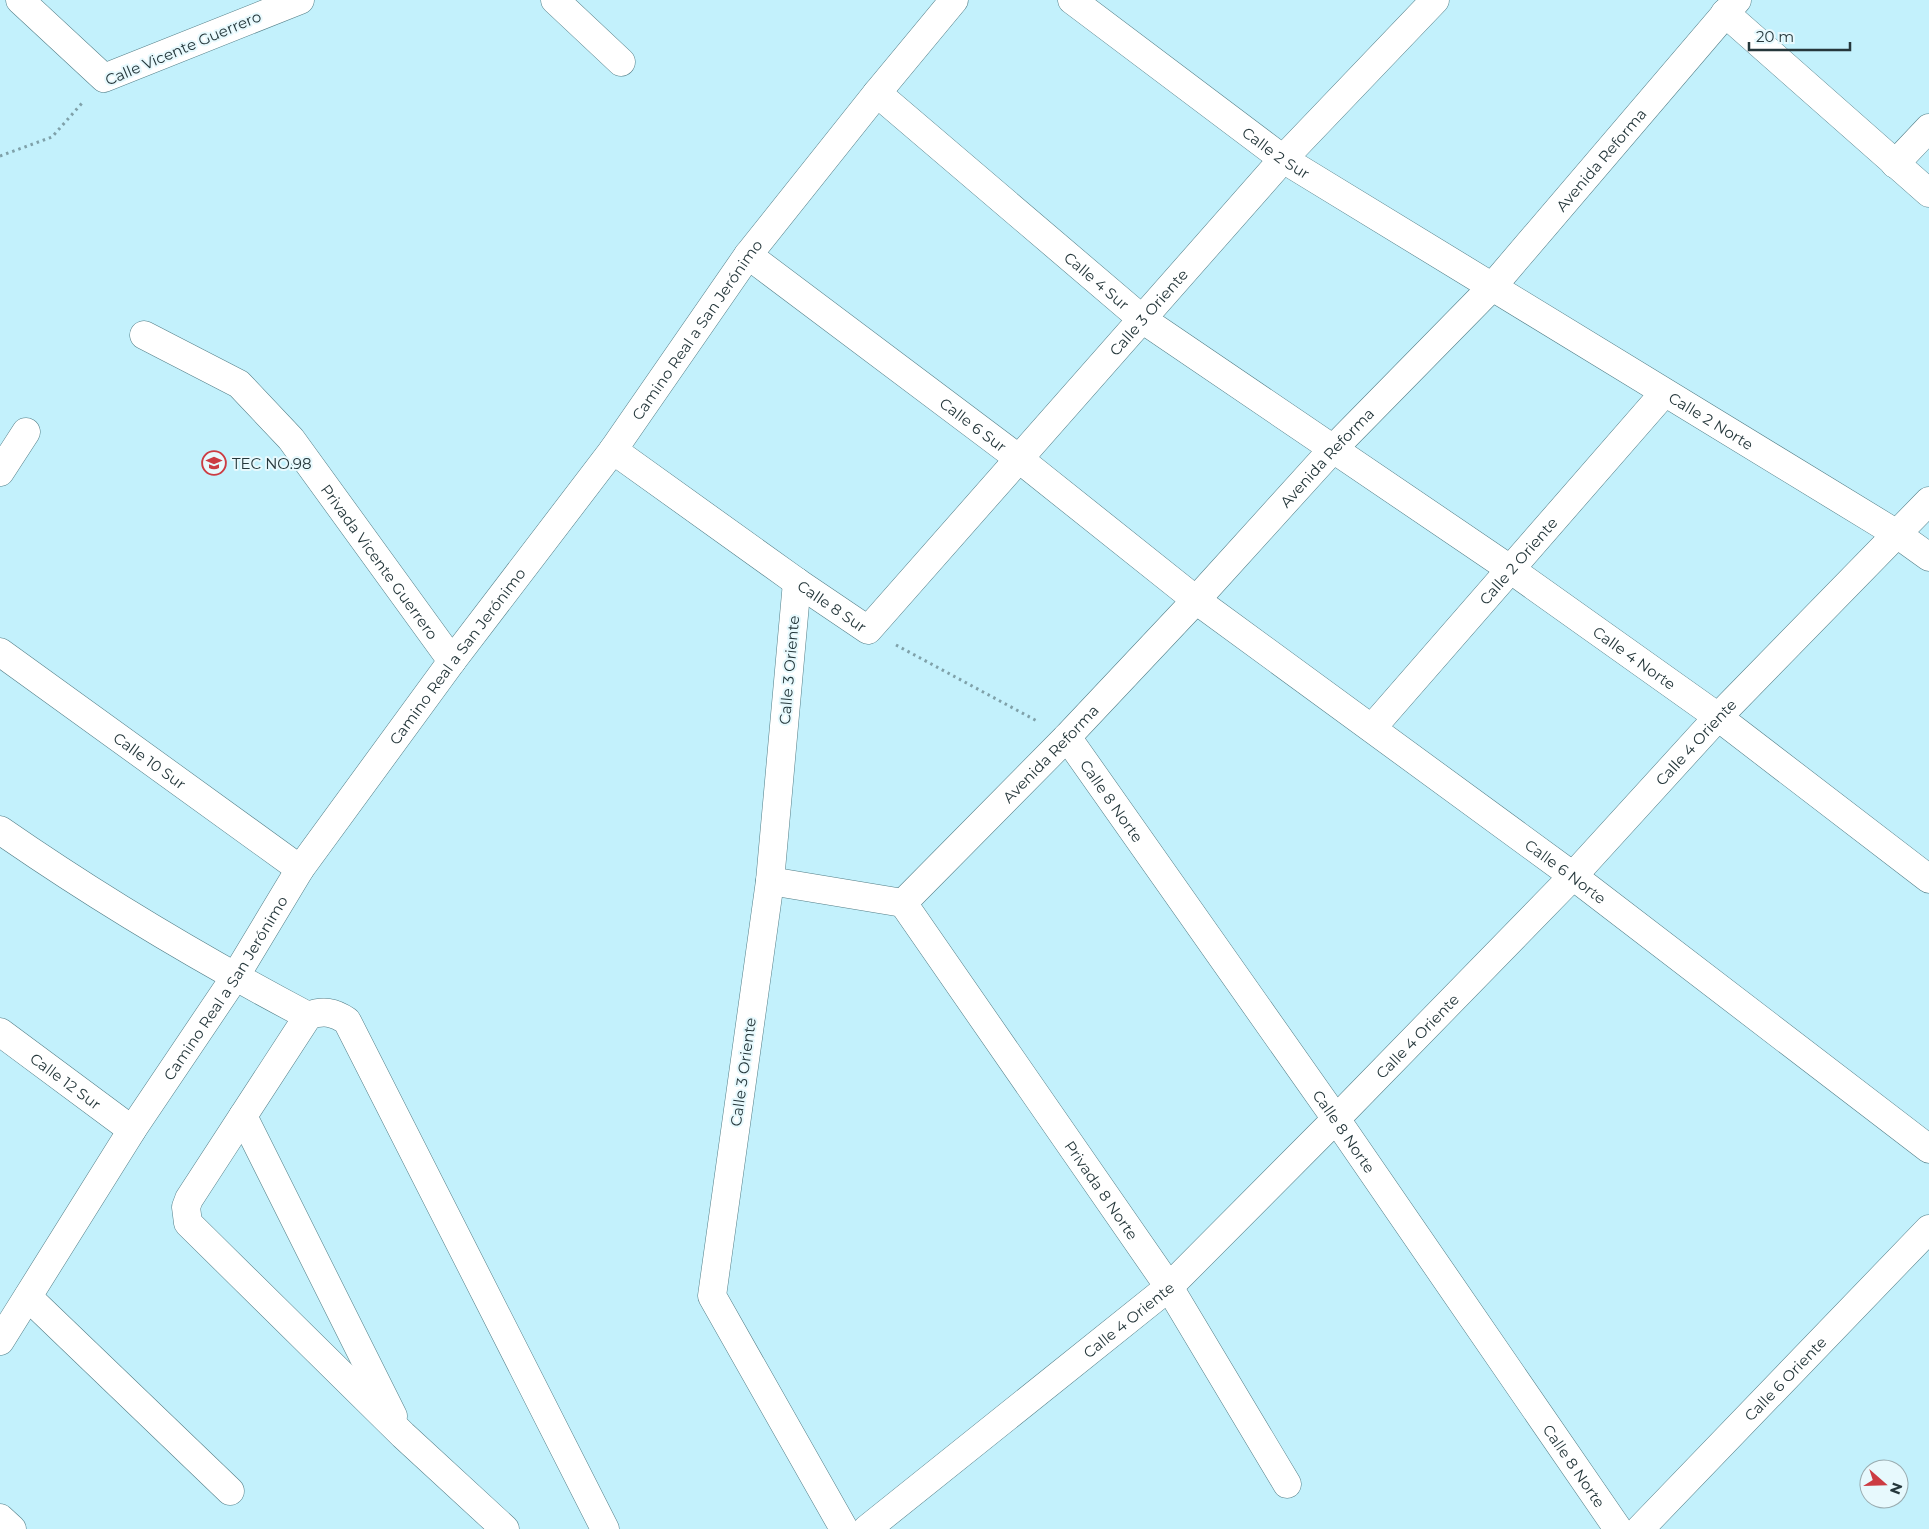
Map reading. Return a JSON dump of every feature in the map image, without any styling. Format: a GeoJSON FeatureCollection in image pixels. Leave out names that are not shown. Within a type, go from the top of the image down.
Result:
{"type":"FeatureCollection","features":[{"type":"Feature","properties":{"kind":"street"},"geometry":{"type":"LineString","coordinates":[[20,0],[104,78]]}},
{"type":"Feature","properties":{"kind":"street","name":"Calle Vicente Guerrero"},"geometry":{"type":"LineString","coordinates":[[104,78],[300,0]]}},
{"type":"Feature","properties":{"kind":"street"},"geometry":{"type":"LineString","coordinates":[[555,0],[621,62]]}},
{"type":"Feature","properties":{"kind":"street","name":"Camino Real a San Jerónimo"},"geometry":{"type":"LineString","coordinates":[[0,1341],[132,1130],[235,978],[300,870],[452,661],[613,450],[748,255],[954,0]]}},
{"type":"Feature","properties":{"kind":"street","name":"Calle 2 Sur"},"geometry":{"type":"LineString","coordinates":[[1072,0],[1283,159],[1492,287]]}},
{"type":"Feature","properties":{"kind":"street","name":"Calle 3 Oriente"},"geometry":{"type":"LineString","coordinates":[[868,630],[1283,159],[1435,0]]}},
{"type":"Feature","properties":{"kind":"street"},"geometry":{"type":"LineString","coordinates":[[1731,6],[1895,164],[1929,193]]}},
{"type":"Feature","properties":{"kind":"street","name":"Avenida Reforma"},"geometry":{"type":"LineString","coordinates":[[903,902],[1066,737],[1196,600],[1332,450],[1492,287],[1731,6]]}},
{"type":"Feature","properties":{"kind":"street","name":"Calle 4 Sur"},"geometry":{"type":"LineString","coordinates":[[877,93],[1142,319],[1332,450]]}},
{"type":"Feature","properties":{"kind":"street"},"geometry":{"type":"LineString","coordinates":[[1895,164],[1929,128]]}},
{"type":"Feature","properties":{"kind":"street","name":"Calle 6 Sur"},"geometry":{"type":"LineString","coordinates":[[748,255],[1018,458],[1196,600]]}},
{"type":"Feature","properties":{"kind":"street","name":"Calle 2 Norte"},"geometry":{"type":"LineString","coordinates":[[1492,287],[1897,534],[1929,557]]}},
{"type":"Feature","properties":{"kind":"street","name":"Privada Vicente Guerrero"},"geometry":{"type":"LineString","coordinates":[[144,335],[239,384],[291,439],[452,661]]}},
{"type":"Feature","properties":{"kind":"street","name":"Calle 2 Oriente"},"geometry":{"type":"LineString","coordinates":[[1372,728],[1664,393]]}},
{"type":"Feature","properties":{"kind":"street"},"geometry":{"type":"LineString","coordinates":[[0,472],[26,432]]}},
{"type":"Feature","properties":{"kind":"street","name":"Calle 8 Sur"},"geometry":{"type":"LineString","coordinates":[[613,450],[797,582],[868,630]]}},
{"type":"Feature","properties":{"kind":"street","name":"Calle 4 Norte"},"geometry":{"type":"LineString","coordinates":[[1332,450],[1510,569],[1718,717],[1929,879]]}},
{"type":"Feature","properties":{"kind":"street","name":"Calle 4 Oriente"},"geometry":{"type":"LineString","coordinates":[[867,1529],[1169,1287],[1573,876],[1718,717],[1929,501]]}},
{"type":"Feature","properties":{"kind":"street","name":"Calle 3 Oriente"},"geometry":{"type":"LineString","coordinates":[[797,582],[770,881],[712,1296],[844,1529]]}},
{"type":"Feature","properties":{"kind":"street","name":"Calle 6 Norte"},"geometry":{"type":"LineString","coordinates":[[1196,600],[1573,876],[1929,1149]]}},
{"type":"Feature","properties":{"kind":"street","name":"Calle 10 Sur"},"geometry":{"type":"LineString","coordinates":[[0,652],[300,870]]}},
{"type":"Feature","properties":{"kind":"street","name":"Calle 8 Norte"},"geometry":{"type":"LineString","coordinates":[[1066,737],[1336,1119],[1618,1529]]}},
{"type":"Feature","properties":{"kind":"street"},"geometry":{"type":"LineString","coordinates":[[0,830],[99,896],[235,978],[308,1016]]}},
{"type":"Feature","properties":{"kind":"street"},"geometry":{"type":"LineString","coordinates":[[770,881],[903,902]]}},
{"type":"Feature","properties":{"kind":"street","name":"Privada 8 Norte"},"geometry":{"type":"LineString","coordinates":[[903,902],[1169,1287],[1287,1484]]}},
{"type":"Feature","properties":{"kind":"street"},"geometry":{"type":"LineString","coordinates":[[505,1529],[403,1435],[188,1223],[186,1207],[189,1200],[308,1016],[317,1012],[338,1015],[347,1022],[605,1529]]}},
{"type":"Feature","properties":{"kind":"street","name":"Calle 12 Sur"},"geometry":{"type":"LineString","coordinates":[[0,1032],[132,1130]]}},
{"type":"Feature","properties":{"kind":"street"},"geometry":{"type":"LineString","coordinates":[[243,1116],[403,1435]]}},
{"type":"Feature","properties":{"kind":"street","name":"Calle 6 Oriente"},"geometry":{"type":"LineString","coordinates":[[1640,1529],[1929,1229]]}},
{"type":"Feature","properties":{"kind":"street"},"geometry":{"type":"LineString","coordinates":[[28,1297],[230,1491]]}},
{"type":"Feature","properties":{"kind":"street"},"geometry":{"type":"LineString","coordinates":[[0,1518],[12,1529]]}},
{"type":"Feature","properties":{"kind":"path","name":"Calle Vicente Guerrero"},"geometry":{"type":"LineString","coordinates":[[0,156],[52,136],[104,78]]}},
{"type":"Feature","properties":{"kind":"path","name":"Calle 8 Sur"},"geometry":{"type":"LineString","coordinates":[[868,630],[1066,737]]}},
{"type":"Feature","properties":{"kind":"place","name":"TEC NO.98"},"geometry":{"type":"Point","coordinates":[214,463]}}]}
